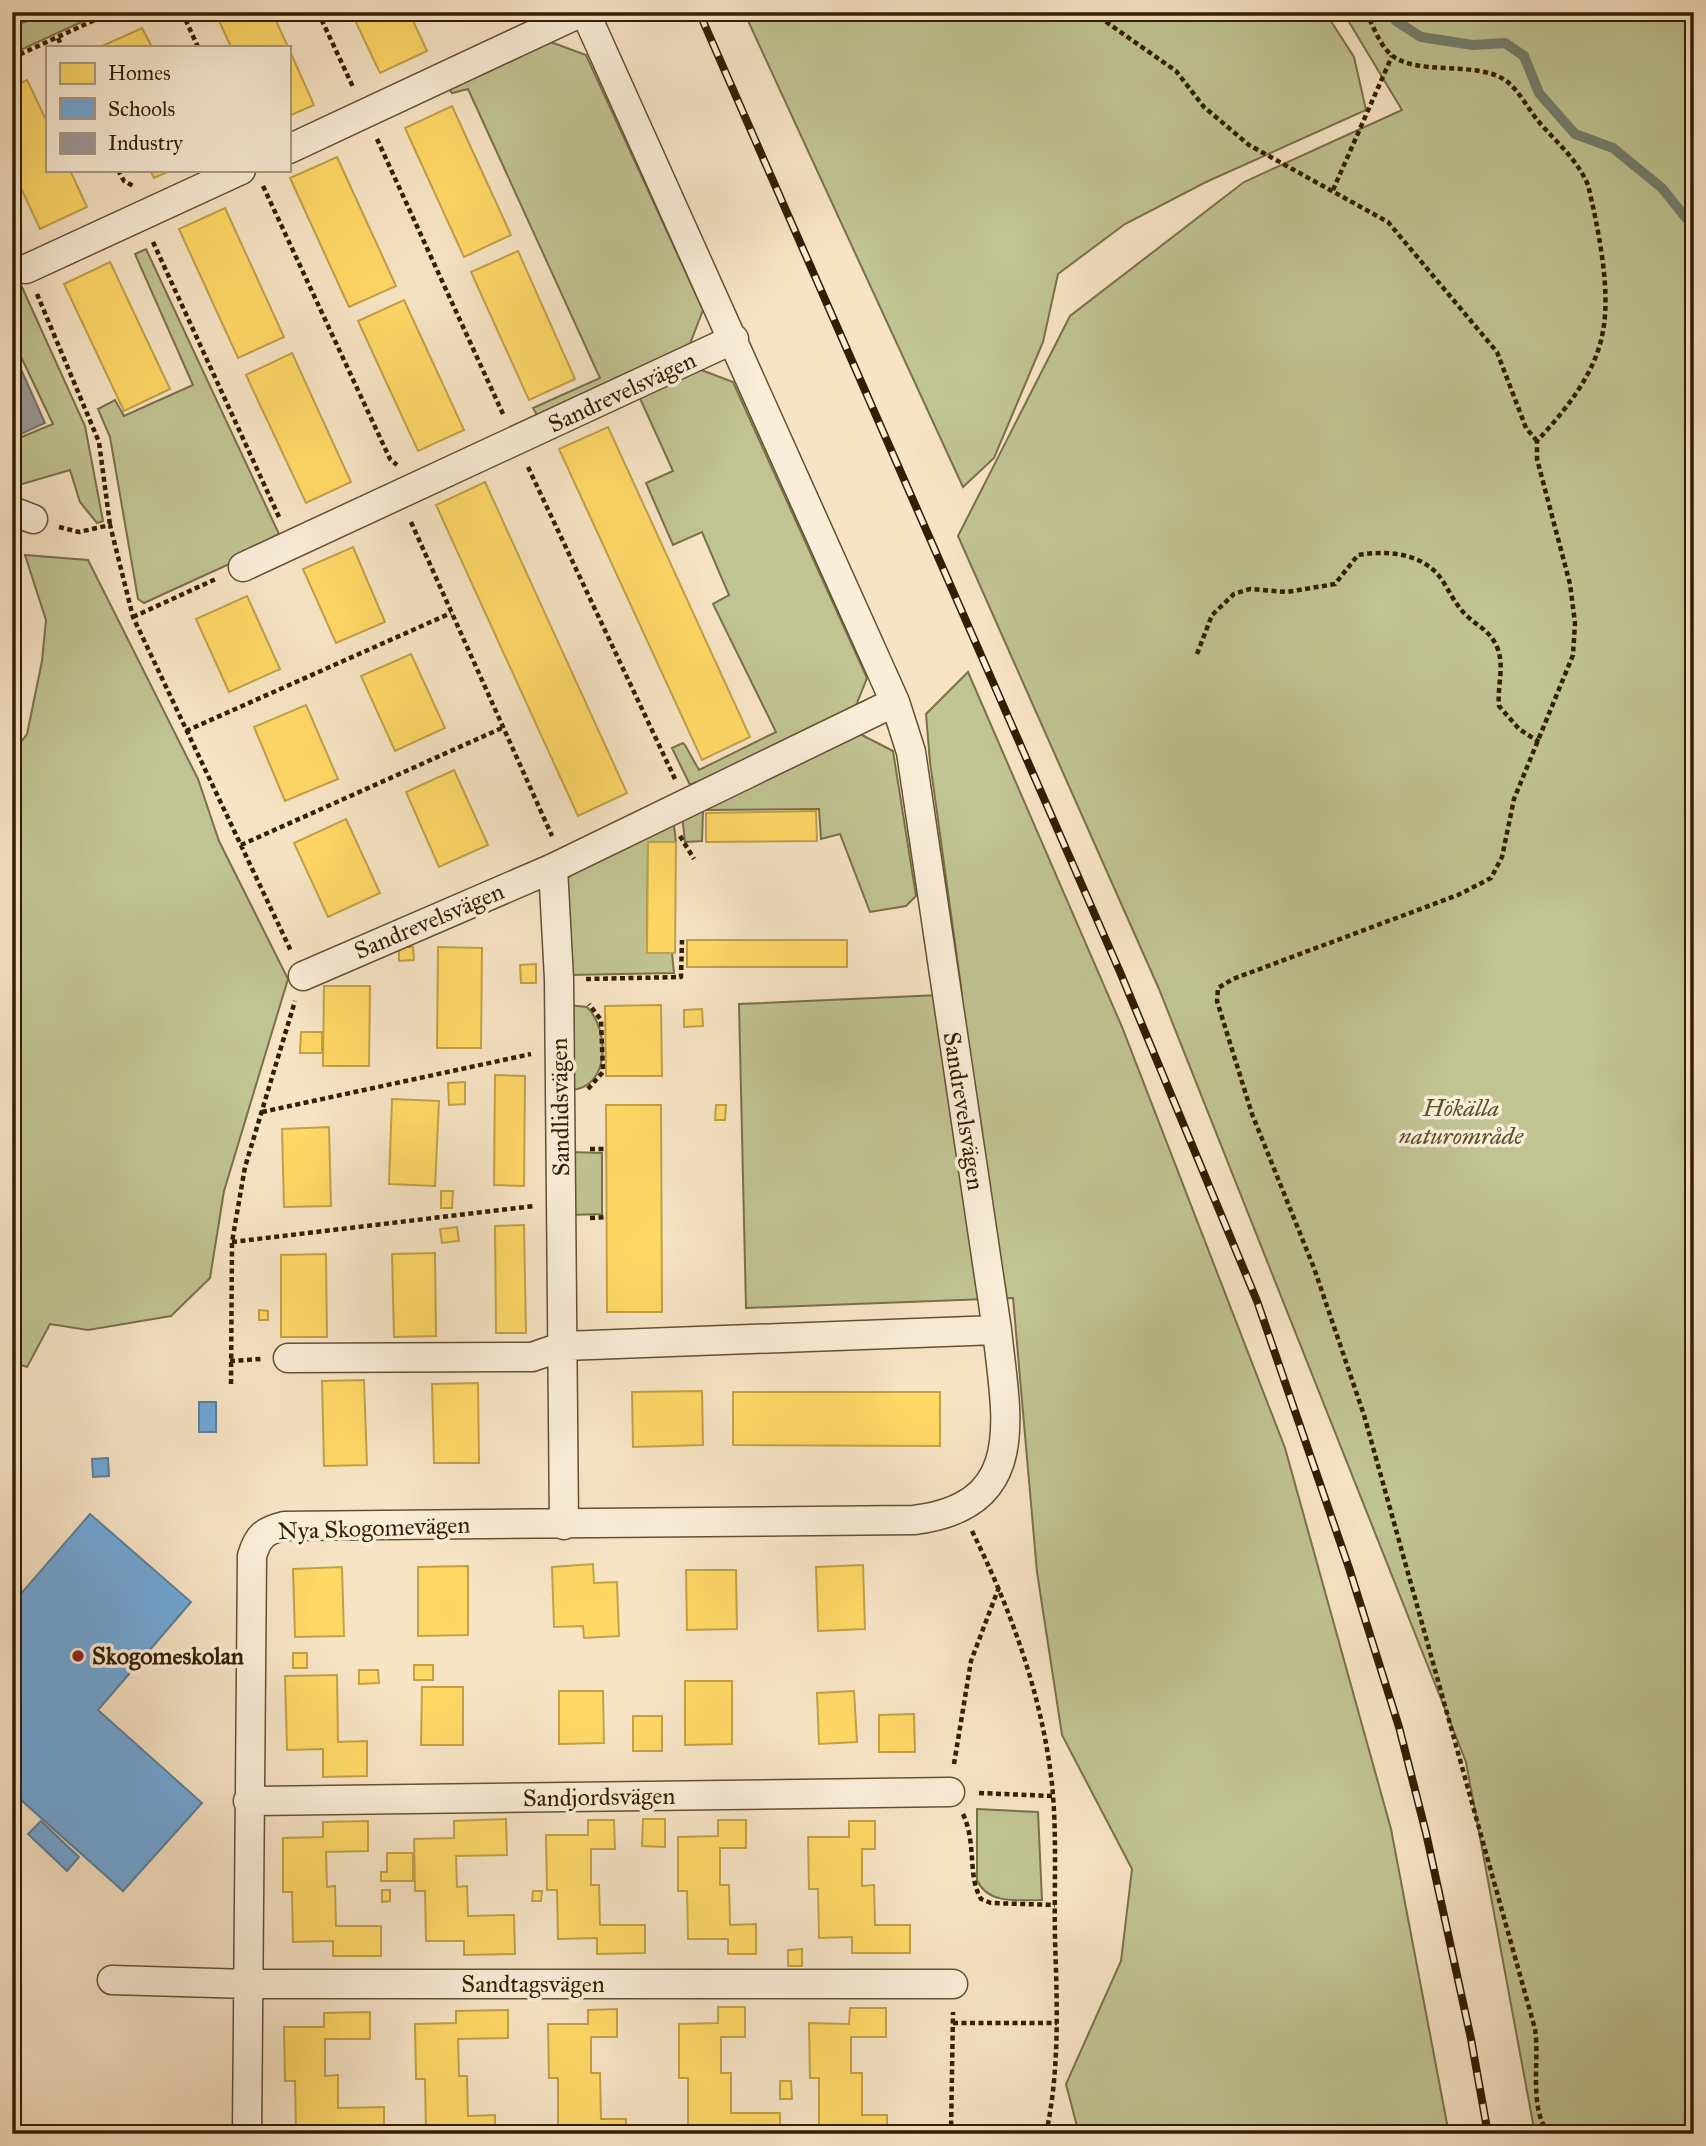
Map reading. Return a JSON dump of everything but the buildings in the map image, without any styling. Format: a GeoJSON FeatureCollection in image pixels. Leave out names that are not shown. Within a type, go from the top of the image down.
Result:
{"type":"FeatureCollection","features":[{"type":"Feature","properties":{"kind":"street","name":"Sandrevelsvägen"},"geometry":{"type":"LineString","coordinates":[[290,149],[584,12],[895,702],[911,752],[997,1330],[1007,1423],[1006,1446],[990,1483],[962,1508]]}},
{"type":"Feature","properties":{"kind":"street"},"geometry":{"type":"LineString","coordinates":[[26,269],[141,216],[251,176]]}},
{"type":"Feature","properties":{"kind":"street","name":"Sandrevelsvägen"},"geometry":{"type":"LineString","coordinates":[[243,567],[734,340]]}},
{"type":"Feature","properties":{"kind":"street","name":"Sandrevelsvägen"},"geometry":{"type":"LineString","coordinates":[[303,976],[559,865],[895,702]]}},
{"type":"Feature","properties":{"kind":"street","name":"Sandlidsvägen"},"geometry":{"type":"LineString","coordinates":[[559,865],[564,1525]]}},
{"type":"Feature","properties":{"kind":"street"},"geometry":{"type":"LineString","coordinates":[[288,1358],[532,1357],[564,1346],[997,1330]]}},
{"type":"Feature","properties":{"kind":"street","name":"Nya Skogomevägen"},"geometry":{"type":"LineString","coordinates":[[247,2134],[252,1556],[257,1538],[267,1530],[284,1526],[914,1520],[941,1517],[962,1508]]}},
{"type":"Feature","properties":{"kind":"street","name":"Sandjordsvägen"},"geometry":{"type":"LineString","coordinates":[[248,1801],[950,1792]]}},
{"type":"Feature","properties":{"kind":"street","name":"Sandtagsvägen"},"geometry":{"type":"LineString","coordinates":[[112,1980],[249,1984],[953,1984]]}},
{"type":"Feature","properties":{"kind":"path"},"geometry":{"type":"LineString","coordinates":[[12,58],[112,12]]}},
{"type":"Feature","properties":{"kind":"path"},"geometry":{"type":"LineString","coordinates":[[182,12],[198,46]]}},
{"type":"Feature","properties":{"kind":"path"},"geometry":{"type":"LineString","coordinates":[[318,12],[686,802]]}},
{"type":"Feature","properties":{"kind":"path"},"geometry":{"type":"LineString","coordinates":[[1092,12],[1176,71],[1204,107],[1249,145],[1388,222],[1497,352],[1526,428],[1537,441],[1537,459],[1570,584],[1575,623],[1573,655],[1514,799],[1502,857],[1491,878],[1458,895],[1233,979],[1218,988],[1217,1001],[1252,1114],[1314,1268],[1387,1490],[1535,2029],[1539,2052],[1538,2111],[1549,2134]]}},
{"type":"Feature","properties":{"kind":"path"},"geometry":{"type":"LineString","coordinates":[[1366,12],[1381,43],[1392,56],[1411,62],[1472,70],[1506,80],[1582,170],[1588,185],[1603,279],[1603,332],[1587,373],[1564,411],[1537,441]]}},
{"type":"Feature","properties":{"kind":"path"},"geometry":{"type":"LineString","coordinates":[[58,38],[62,46]]}},
{"type":"Feature","properties":{"kind":"path"},"geometry":{"type":"LineString","coordinates":[[1333,190],[1392,56]]}},
{"type":"Feature","properties":{"kind":"path"},"geometry":{"type":"LineString","coordinates":[[251,176],[390,459],[411,489],[451,613],[559,865]]}},
{"type":"Feature","properties":{"kind":"path"},"geometry":{"type":"LineString","coordinates":[[141,216],[280,520]]}},
{"type":"Feature","properties":{"kind":"path"},"geometry":{"type":"LineString","coordinates":[[26,269],[99,442],[110,525],[133,617],[303,976],[245,1167],[232,1241],[231,1384]]}},
{"type":"Feature","properties":{"kind":"path"},"geometry":{"type":"LineString","coordinates":[[23,515],[79,532],[110,525]]}},
{"type":"Feature","properties":{"kind":"path"},"geometry":{"type":"LineString","coordinates":[[1197,654],[1212,615],[1234,594],[1250,589],[1287,592],[1335,584],[1358,555],[1380,551],[1400,554],[1423,562],[1441,577],[1467,617],[1485,627],[1497,646],[1502,666],[1499,706],[1519,729],[1539,742]]}},
{"type":"Feature","properties":{"kind":"path"},"geometry":{"type":"LineString","coordinates":[[133,617],[243,567]]}},
{"type":"Feature","properties":{"kind":"path"},"geometry":{"type":"LineString","coordinates":[[186,731],[451,613]]}},
{"type":"Feature","properties":{"kind":"path"},"geometry":{"type":"LineString","coordinates":[[242,845],[502,728]]}},
{"type":"Feature","properties":{"kind":"path"},"geometry":{"type":"LineString","coordinates":[[559,979],[681,976],[682,940]]}},
{"type":"Feature","properties":{"kind":"path"},"geometry":{"type":"LineString","coordinates":[[262,1112],[559,1048]]}},
{"type":"Feature","properties":{"kind":"path"},"geometry":{"type":"LineString","coordinates":[[232,1241],[562,1203]]}},
{"type":"Feature","properties":{"kind":"path"},"geometry":{"type":"LineString","coordinates":[[962,1508],[999,1586],[1045,1734],[1052,1796],[1057,2023],[1054,2096],[1046,2134]]}},
{"type":"Feature","properties":{"kind":"path"},"geometry":{"type":"LineString","coordinates":[[999,1586],[968,1674],[950,1792],[972,1838],[974,1879],[981,1899],[991,1903],[1055,1905]]}},
{"type":"Feature","properties":{"kind":"path"},"geometry":{"type":"LineString","coordinates":[[950,1792],[1052,1796]]}},
{"type":"Feature","properties":{"kind":"path"},"geometry":{"type":"LineString","coordinates":[[951,2134],[953,2022],[1057,2023]]}},
{"type":"Feature","properties":{"kind":"green space"},"geometry":{"type":"Polygon","coordinates":[[[36,12],[103,12],[12,54],[12,26],[28,21],[36,12]]]}},
{"type":"Feature","properties":{"kind":"green space"},"geometry":{"type":"Polygon","coordinates":[[[744,12],[1325,12],[1354,57],[1366,110],[1206,182],[1125,224],[1058,274],[1043,342],[994,458],[963,487],[744,12]]]}},
{"type":"Feature","properties":{"kind":"green space","name":"Hökälla naturområde"},"geometry":{"type":"Polygon","coordinates":[[[1343,12],[1694,12],[1694,2134],[1535,2134],[1466,1762],[1159,989],[958,536],[1070,316],[1244,182],[1402,110],[1343,12]]]}},
{"type":"Feature","properties":{"kind":"green space"},"geometry":{"type":"Polygon","coordinates":[[[548,41],[586,55],[703,310],[688,349],[537,415],[533,408],[600,378],[468,89],[452,93],[447,86],[548,41]]]}},
{"type":"Feature","properties":{"kind":"green space"},"geometry":{"type":"Polygon","coordinates":[[[146,249],[279,534],[247,551],[249,555],[144,603],[138,599],[110,437],[98,409],[115,400],[124,416],[193,385],[135,254],[146,249]]]}},
{"type":"Feature","properties":{"kind":"green space"},"geometry":{"type":"Polygon","coordinates":[[[12,265],[85,426],[103,521],[97,523],[80,502],[70,470],[12,487],[12,441],[53,424],[12,338],[12,265]]]}},
{"type":"Feature","properties":{"kind":"green space"},"geometry":{"type":"Polygon","coordinates":[[[696,368],[733,382],[867,678],[853,713],[690,785],[672,748],[683,743],[699,770],[776,732],[713,604],[729,595],[702,532],[673,545],[646,483],[673,471],[638,394],[696,368]]]}},
{"type":"Feature","properties":{"kind":"green space"},"geometry":{"type":"Polygon","coordinates":[[[25,555],[88,560],[198,779],[219,841],[288,979],[224,1191],[210,1278],[171,1316],[88,1330],[50,1324],[27,1367],[12,1362],[12,754],[27,734],[42,661],[46,620],[25,555]]]}},
{"type":"Feature","properties":{"kind":"green space"},"geometry":{"type":"Polygon","coordinates":[[[968,672],[1122,1027],[1285,1448],[1391,1829],[1449,2134],[1079,2134],[1066,2084],[1121,1961],[1132,1869],[1062,1735],[1037,1572],[1013,1298],[746,1308],[739,1004],[962,994],[930,762],[926,714],[968,672]]]}},
{"type":"Feature","properties":{"kind":"green space"},"geometry":{"type":"Polygon","coordinates":[[[860,734],[893,751],[916,896],[906,906],[870,912],[840,834],[821,839],[819,809],[703,810],[702,841],[685,842],[682,814],[860,734]]]}},
{"type":"Feature","properties":{"kind":"green space"},"geometry":{"type":"Polygon","coordinates":[[[673,818],[676,842],[648,842],[647,952],[672,953],[674,973],[569,975],[567,880],[582,859],[673,818]]]}},
{"type":"Feature","properties":{"kind":"green space"},"geometry":{"type":"Polygon","coordinates":[[[568,1005],[587,1007],[600,1029],[602,1043],[599,1069],[593,1079],[584,1087],[571,1090],[568,1005]]]}},
{"type":"Feature","properties":{"kind":"green space"},"geometry":{"type":"Polygon","coordinates":[[[568,1152],[602,1153],[602,1214],[569,1215],[568,1152]]]}},
{"type":"Feature","properties":{"kind":"green space"},"geometry":{"type":"Polygon","coordinates":[[[977,1809],[1038,1812],[1042,1900],[1005,1899],[989,1894],[982,1888],[977,1880],[977,1809]]]}},
{"type":"Feature","properties":{"kind":"waterway"},"geometry":{"type":"LineString","coordinates":[[1391,12],[1396,21],[1421,37],[1473,45],[1505,43],[1524,56],[1539,93],[1575,134],[1613,148],[1662,188],[1694,228]]}},
{"type":"Feature","properties":{"kind":"railway"},"geometry":{"type":"LineString","coordinates":[[699,12],[1120,972],[1257,1301],[1349,1568],[1399,1727],[1426,1833],[1471,2039],[1488,2134]]}},
{"type":"Feature","properties":{"kind":"place","name":"Skogomeskolan"},"geometry":{"type":"Point","coordinates":[78,1656]}}]}
